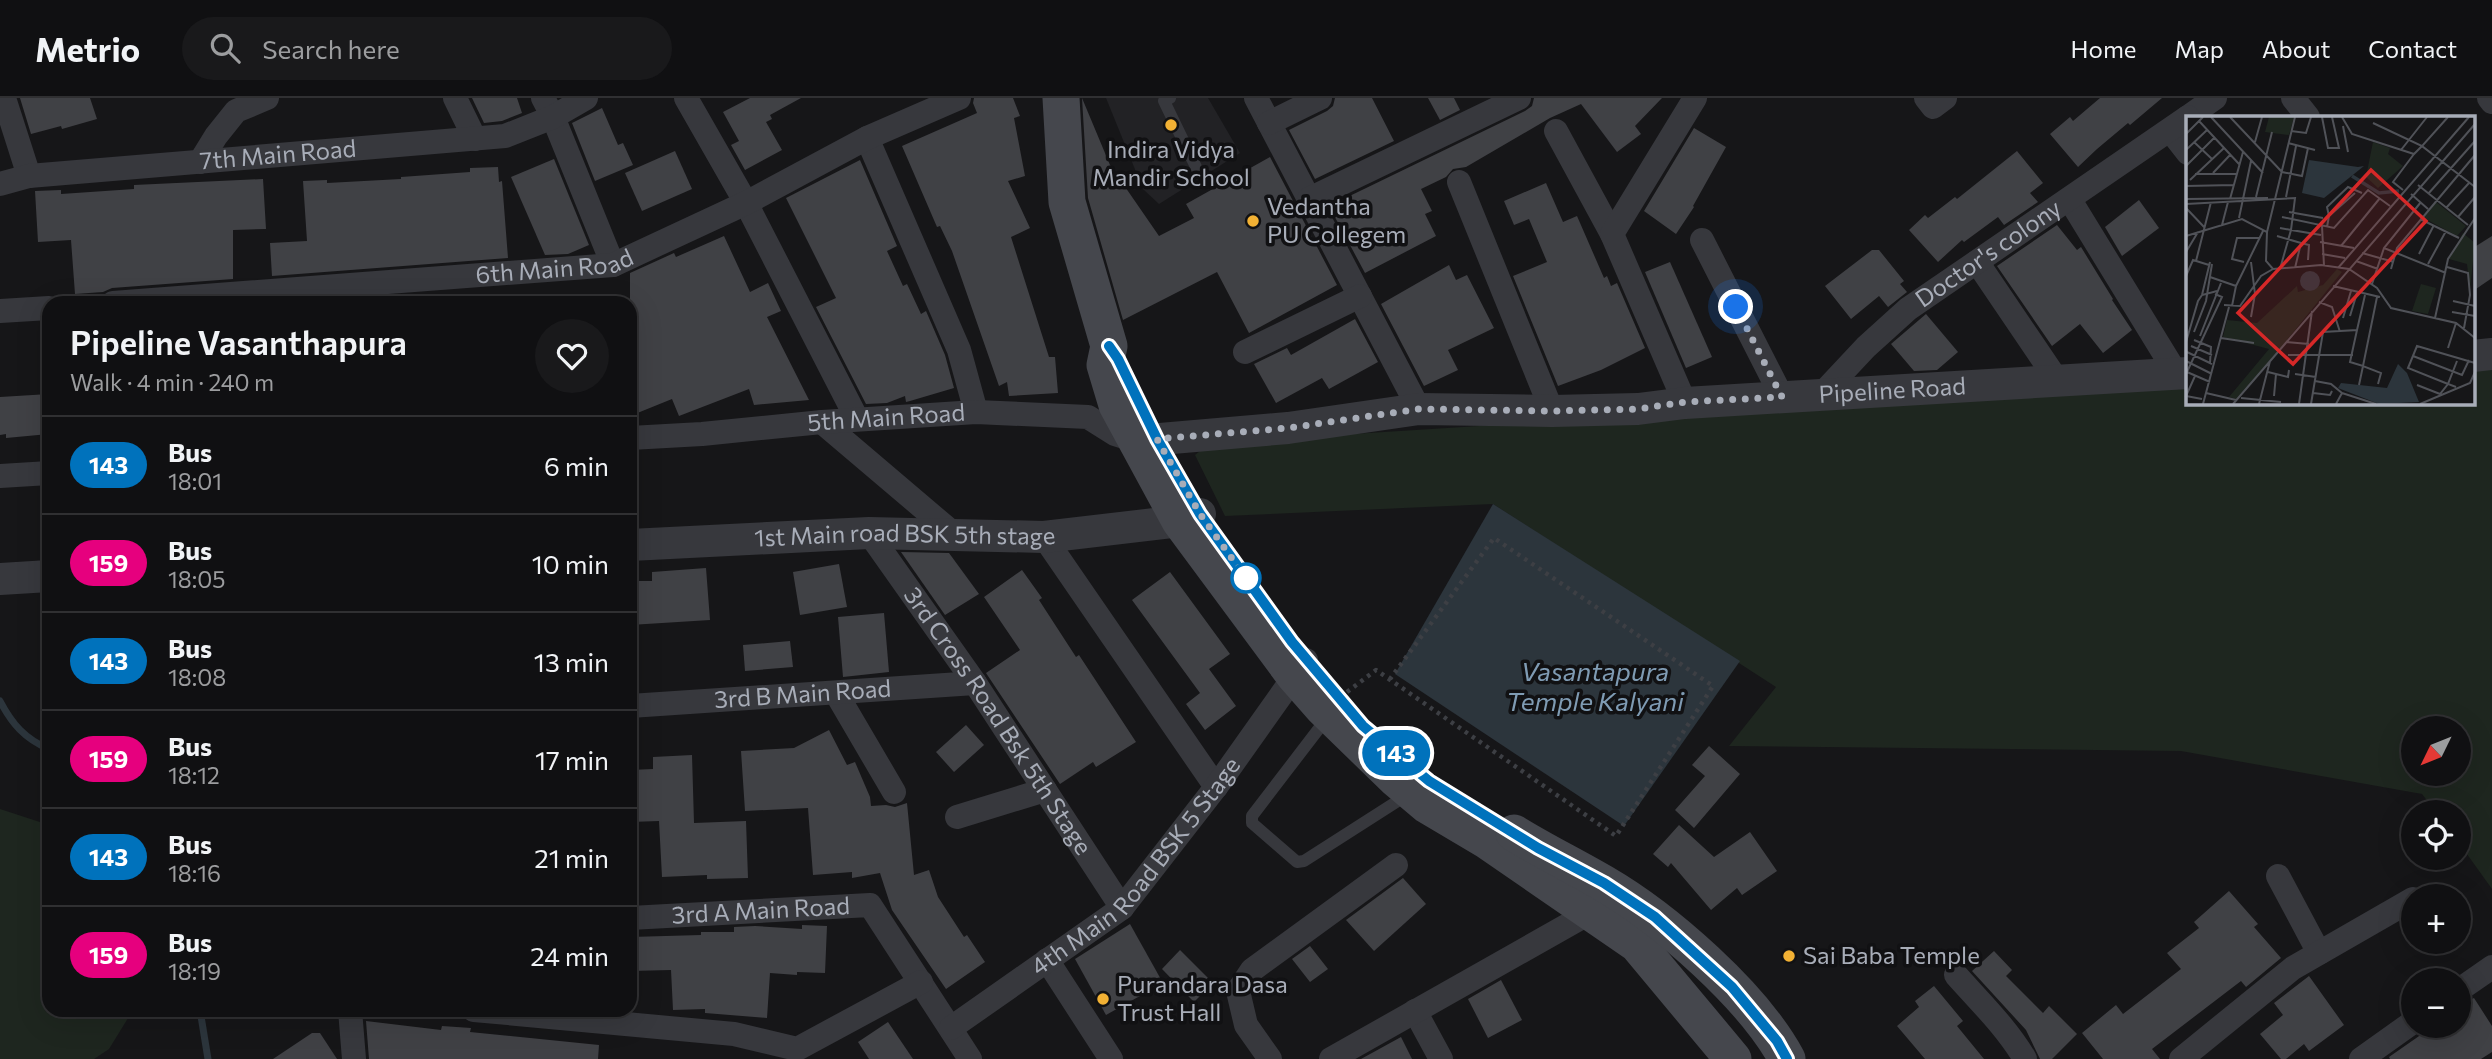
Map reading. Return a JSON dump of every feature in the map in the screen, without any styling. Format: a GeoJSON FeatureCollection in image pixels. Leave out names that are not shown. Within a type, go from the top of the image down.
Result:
{"type":"FeatureCollection","features":[{"type":"Feature","properties":{"kind":"main road"},"geometry":{"type":"LineString","coordinates":[[1062,98],[1067,202],[1109,346],[1118,359],[1147,440],[1190,517],[1300,668],[1334,707],[1363,726],[1421,787],[1604,883],[1646,930],[1722,1056]]}},
{"type":"Feature","properties":{"kind":"main road"},"geometry":{"type":"LineString","coordinates":[[1421,787],[1427,805],[1486,840],[1591,912],[1646,930],[1732,987],[1777,1041],[1787,1059]]}},
{"type":"Feature","properties":{"kind":"street"},"geometry":{"type":"LineString","coordinates":[[4,98],[29,176]]}},
{"type":"Feature","properties":{"kind":"street"},"geometry":{"type":"LineString","coordinates":[[200,162],[236,111],[267,98]]}},
{"type":"Feature","properties":{"kind":"street"},"geometry":{"type":"LineString","coordinates":[[455,98],[475,139]]}},
{"type":"Feature","properties":{"kind":"street","name":"7th Main Road"},"geometry":{"type":"LineString","coordinates":[[0,184],[29,176],[505,136],[548,108],[586,98]]}},
{"type":"Feature","properties":{"kind":"street"},"geometry":{"type":"LineString","coordinates":[[686,98],[746,203],[857,419]]}},
{"type":"Feature","properties":{"kind":"street","name":"6th Main Road"},"geometry":{"type":"LineString","coordinates":[[205,296],[613,265],[746,203],[867,138],[960,98]]}},
{"type":"Feature","properties":{"kind":"street"},"geometry":{"type":"LineString","coordinates":[[1256,98],[1419,409]]}},
{"type":"Feature","properties":{"kind":"street"},"geometry":{"type":"LineString","coordinates":[[1269,123],[1320,98]]}},
{"type":"Feature","properties":{"kind":"street"},"geometry":{"type":"LineString","coordinates":[[1309,199],[1519,98]]}},
{"type":"Feature","properties":{"kind":"street"},"geometry":{"type":"LineString","coordinates":[[1612,234],[1695,98]]}},
{"type":"Feature","properties":{"kind":"street"},"geometry":{"type":"LineString","coordinates":[[1926,98],[1933,107],[1945,98]]}},
{"type":"Feature","properties":{"kind":"street","name":"Doctor's colony"},"geometry":{"type":"LineString","coordinates":[[2190,116],[2215,98]]}},
{"type":"Feature","properties":{"kind":"street"},"geometry":{"type":"LineString","coordinates":[[2293,98],[2307,116]]}},
{"type":"Feature","properties":{"kind":"street"},"geometry":{"type":"LineString","coordinates":[[548,108],[613,265]]}},
{"type":"Feature","properties":{"kind":"street"},"geometry":{"type":"LineString","coordinates":[[2182,122],[2186,143]]}},
{"type":"Feature","properties":{"kind":"street","name":"Doctor's colony"},"geometry":{"type":"LineString","coordinates":[[1821,394],[1866,347],[1908,309],[2182,122]]}},
{"type":"Feature","properties":{"kind":"street"},"geometry":{"type":"LineString","coordinates":[[1556,131],[1612,234],[1685,402]]}},
{"type":"Feature","properties":{"kind":"street"},"geometry":{"type":"LineString","coordinates":[[867,138],[959,350],[975,412]]}},
{"type":"Feature","properties":{"kind":"street"},"geometry":{"type":"LineString","coordinates":[[1459,182],[1552,411]]}},
{"type":"Feature","properties":{"kind":"street"},"geometry":{"type":"LineString","coordinates":[[2070,200],[2182,373]]}},
{"type":"Feature","properties":{"kind":"street"},"geometry":{"type":"LineString","coordinates":[[1702,240],[1782,397]]}},
{"type":"Feature","properties":{"kind":"street"},"geometry":{"type":"LineString","coordinates":[[1977,262],[2057,380]]}},
{"type":"Feature","properties":{"kind":"street"},"geometry":{"type":"LineString","coordinates":[[1245,352],[1360,296]]}},
{"type":"Feature","properties":{"kind":"street"},"geometry":{"type":"LineString","coordinates":[[0,311],[42,308]]}},
{"type":"Feature","properties":{"kind":"street"},"geometry":{"type":"LineString","coordinates":[[2474,356],[2492,355]]}},
{"type":"Feature","properties":{"kind":"street","name":"Pipeline Road"},"geometry":{"type":"LineString","coordinates":[[1147,440],[1288,428],[1419,409],[1638,409],[1685,402],[2182,373]]}},
{"type":"Feature","properties":{"kind":"street","name":"5th Main Road"},"geometry":{"type":"LineString","coordinates":[[637,438],[975,412],[1088,417],[1115,434],[1147,440]]}},
{"type":"Feature","properties":{"kind":"street"},"geometry":{"type":"LineString","coordinates":[[822,422],[955,535]]}},
{"type":"Feature","properties":{"kind":"street"},"geometry":{"type":"LineString","coordinates":[[0,475],[42,473]]}},
{"type":"Feature","properties":{"kind":"street","name":"1st Main road BSK 5th stage"},"geometry":{"type":"LineString","coordinates":[[637,545],[869,533],[1045,537],[1190,517]]}},
{"type":"Feature","properties":{"kind":"street","name":"3rd Cross Road Bsk 5th Stage"},"geometry":{"type":"LineString","coordinates":[[869,533],[975,683],[1122,908]]}},
{"type":"Feature","properties":{"kind":"street"},"geometry":{"type":"LineString","coordinates":[[1045,537],[1216,787]]}},
{"type":"Feature","properties":{"kind":"street"},"geometry":{"type":"LineString","coordinates":[[0,579],[42,576]]}},
{"type":"Feature","properties":{"kind":"street","name":"4th Main Road BSK 5 Stage"},"geometry":{"type":"LineString","coordinates":[[951,1028],[1122,908],[1216,787],[1300,668]]}},
{"type":"Feature","properties":{"kind":"street","name":"3rd B Main Road"},"geometry":{"type":"LineString","coordinates":[[637,706],[975,683]]}},
{"type":"Feature","properties":{"kind":"street"},"geometry":{"type":"LineString","coordinates":[[836,692],[894,793]]}},
{"type":"Feature","properties":{"kind":"street"},"geometry":{"type":"LineString","coordinates":[[957,817],[1045,790]]}},
{"type":"Feature","properties":{"kind":"street"},"geometry":{"type":"LineString","coordinates":[[1270,1059],[1247,1025],[1238,991],[1252,970],[1396,865]]}},
{"type":"Feature","properties":{"kind":"street"},"geometry":{"type":"LineString","coordinates":[[2278,876],[2319,953]]}},
{"type":"Feature","properties":{"kind":"street","name":"3rd A Main Road"},"geometry":{"type":"LineString","coordinates":[[637,918],[870,905],[970,1059]]}},
{"type":"Feature","properties":{"kind":"street"},"geometry":{"type":"LineString","coordinates":[[2181,1059],[2293,968],[2401,906]]}},
{"type":"Feature","properties":{"kind":"street"},"geometry":{"type":"LineString","coordinates":[[1331,1059],[1591,912]]}},
{"type":"Feature","properties":{"kind":"street"},"geometry":{"type":"LineString","coordinates":[[1046,960],[1111,1059]]}},
{"type":"Feature","properties":{"kind":"street"},"geometry":{"type":"LineString","coordinates":[[2471,982],[2492,967]]}},
{"type":"Feature","properties":{"kind":"street"},"geometry":{"type":"LineString","coordinates":[[1956,975],[1997,1021],[2025,1059]]}},
{"type":"Feature","properties":{"kind":"street"},"geometry":{"type":"LineString","coordinates":[[550,1017],[734,1034],[794,1054],[921,982]]}},
{"type":"Feature","properties":{"kind":"street"},"geometry":{"type":"LineString","coordinates":[[1415,1011],[1441,1059]]}},
{"type":"Feature","properties":{"kind":"street"},"geometry":{"type":"LineString","coordinates":[[351,1017],[354,1059]]}},
{"type":"Feature","properties":{"kind":"street"},"geometry":{"type":"LineString","coordinates":[[2361,1059],[2401,1031]]}},
{"type":"Feature","properties":{"kind":"lane"},"geometry":{"type":"LineString","coordinates":[[1166,99],[1196,167]]}},
{"type":"Feature","properties":{"kind":"lane"},"geometry":{"type":"LineString","coordinates":[[1334,707],[1252,816],[1252,823],[1297,862],[1421,787]]}},
{"type":"Feature","properties":{"kind":"path"},"geometry":{"type":"LineString","coordinates":[[1334,707],[1376,670],[1615,836],[1713,686],[1494,538],[1390,678]]}},
{"type":"Feature","properties":{"kind":"shaded area","name":"Indira Vidya Mandir School"},"geometry":{"type":"Polygon","coordinates":[[[1106,98],[1208,98],[1240,153],[1159,204],[1143,189],[1106,98]]]}},
{"type":"Feature","properties":{"kind":"shaded area"},"geometry":{"type":"Polygon","coordinates":[[[2492,361],[2492,889],[2471,860],[2471,800],[2427,800],[2422,794],[2181,751],[1729,746],[1776,687],[1493,504],[1225,516],[1195,455],[1210,443],[2186,381],[2186,404],[2474,404],[2474,363],[2492,361]]]}},
{"type":"Feature","properties":{"kind":"shaded area"},"geometry":{"type":"Polygon","coordinates":[[[0,809],[42,823],[42,1017],[129,1017],[109,1049],[94,1059],[0,1059],[0,809]]]}},
{"type":"Feature","properties":{"kind":"water","name":"Vasantapura Temple Kalyani"},"geometry":{"type":"Polygon","coordinates":[[[1493,504],[1740,661],[1624,826],[1395,674],[1493,504]]]}},
{"type":"Feature","properties":{"kind":"building"},"geometry":{"type":"Polygon","coordinates":[[[20,98],[90,98],[97,119],[31,134],[20,98]]]}},
{"type":"Feature","properties":{"kind":"building"},"geometry":{"type":"Polygon","coordinates":[[[472,98],[517,98],[522,113],[502,121],[484,123],[472,98]]]}},
{"type":"Feature","properties":{"kind":"building"},"geometry":{"type":"Polygon","coordinates":[[[750,98],[801,98],[770,115],[772,119],[766,122],[782,150],[745,170],[731,145],[739,141],[723,112],[750,98]]]}},
{"type":"Feature","properties":{"kind":"building"},"geometry":{"type":"Polygon","coordinates":[[[974,98],[1013,98],[1020,116],[1014,118],[1025,176],[1008,181],[1030,228],[1011,237],[1049,357],[1055,357],[1058,393],[1009,396],[1007,382],[999,386],[952,251],[940,226],[937,227],[902,146],[977,113],[974,98]]]}},
{"type":"Feature","properties":{"kind":"building"},"geometry":{"type":"Polygon","coordinates":[[[1082,98],[1110,165],[1159,236],[1194,218],[1186,204],[1270,157],[1337,285],[1249,333],[1217,272],[1123,320],[1088,198],[1082,98]]]}},
{"type":"Feature","properties":{"kind":"building"},"geometry":{"type":"Polygon","coordinates":[[[1335,98],[1372,98],[1394,141],[1315,179],[1289,130],[1327,111],[1333,106],[1335,98]]]}},
{"type":"Feature","properties":{"kind":"building"},"geometry":{"type":"Polygon","coordinates":[[[1428,98],[1454,98],[1460,110],[1440,120],[1428,98]]]}},
{"type":"Feature","properties":{"kind":"building"},"geometry":{"type":"Polygon","coordinates":[[[1534,98],[1662,98],[1635,126],[1641,134],[1617,152],[1581,104],[1550,118],[1466,167],[1453,169],[1446,177],[1421,189],[1432,211],[1425,214],[1436,236],[1365,273],[1329,206],[1525,111],[1532,106],[1534,98]]]}},
{"type":"Feature","properties":{"kind":"building"},"geometry":{"type":"Polygon","coordinates":[[[2100,98],[2162,98],[2130,125],[2128,123],[2078,167],[2050,134],[2070,117],[2073,121],[2100,98]]]}},
{"type":"Feature","properties":{"kind":"building"},"geometry":{"type":"Polygon","coordinates":[[[602,108],[618,145],[623,143],[633,165],[595,181],[572,123],[602,108]]]}},
{"type":"Feature","properties":{"kind":"building"},"geometry":{"type":"Polygon","coordinates":[[[1694,128],[1726,147],[1694,207],[1676,234],[1644,211],[1694,128]]]}},
{"type":"Feature","properties":{"kind":"building"},"geometry":{"type":"Polygon","coordinates":[[[675,151],[692,189],[642,211],[625,173],[675,151]]]}},
{"type":"Feature","properties":{"kind":"building"},"geometry":{"type":"Polygon","coordinates":[[[2017,151],[2043,183],[2030,193],[2038,202],[2004,225],[1998,217],[1964,242],[1962,240],[1938,262],[1909,230],[1925,215],[1928,218],[1955,197],[1957,199],[2017,151]]]}},
{"type":"Feature","properties":{"kind":"building"},"geometry":{"type":"Polygon","coordinates":[[[554,159],[589,245],[568,254],[545,255],[511,177],[554,159]]]}},
{"type":"Feature","properties":{"kind":"building"},"geometry":{"type":"Polygon","coordinates":[[[860,160],[897,246],[887,251],[903,286],[907,284],[921,314],[926,311],[945,355],[954,388],[906,402],[905,396],[887,403],[866,404],[816,307],[836,298],[786,198],[860,160]]]}},
{"type":"Feature","properties":{"kind":"building"},"geometry":{"type":"Polygon","coordinates":[[[498,167],[499,182],[502,181],[508,258],[272,276],[270,243],[307,241],[303,181],[327,180],[327,183],[401,179],[470,172],[470,168],[498,167]]]}},
{"type":"Feature","properties":{"kind":"building"},"geometry":{"type":"Polygon","coordinates":[[[263,179],[266,229],[233,230],[233,279],[112,288],[103,292],[75,294],[71,240],[38,242],[35,191],[61,190],[61,194],[134,189],[134,185],[263,179]]]}},
{"type":"Feature","properties":{"kind":"building"},"geometry":{"type":"Polygon","coordinates":[[[1546,183],[1563,222],[1577,216],[1604,278],[1607,276],[1611,286],[1617,283],[1645,348],[1601,370],[1558,386],[1513,276],[1547,262],[1529,219],[1514,225],[1504,201],[1546,183]]]}},
{"type":"Feature","properties":{"kind":"building"},"geometry":{"type":"Polygon","coordinates":[[[2139,200],[2159,228],[2122,256],[2105,227],[2139,200]]]}},
{"type":"Feature","properties":{"kind":"building"},"geometry":{"type":"Polygon","coordinates":[[[2057,225],[2077,250],[2081,247],[2132,330],[2103,353],[2080,324],[2052,346],[1997,266],[2057,225]]]}},
{"type":"Feature","properties":{"kind":"building"},"geometry":{"type":"Polygon","coordinates":[[[724,236],[750,292],[768,283],[781,311],[767,317],[809,400],[754,405],[749,389],[679,416],[672,399],[637,413],[637,296],[630,296],[630,273],[674,253],[676,257],[724,236]]]}},
{"type":"Feature","properties":{"kind":"building"},"geometry":{"type":"Polygon","coordinates":[[[2492,236],[2492,278],[2474,290],[2474,247],[2492,236]]]}},
{"type":"Feature","properties":{"kind":"building"},"geometry":{"type":"Polygon","coordinates":[[[1872,250],[1879,250],[1904,281],[1900,284],[1907,292],[1888,307],[1879,296],[1851,319],[1825,286],[1872,250]]]}},
{"type":"Feature","properties":{"kind":"building"},"geometry":{"type":"Polygon","coordinates":[[[1670,262],[1712,357],[1686,368],[1645,272],[1670,262]]]}},
{"type":"Feature","properties":{"kind":"building"},"geometry":{"type":"Polygon","coordinates":[[[1449,265],[1456,280],[1467,275],[1494,328],[1448,350],[1458,370],[1424,386],[1381,304],[1449,265]]]}},
{"type":"Feature","properties":{"kind":"building"},"geometry":{"type":"Polygon","coordinates":[[[1926,314],[1958,352],[1937,370],[1914,371],[1891,344],[1926,314]]]}},
{"type":"Feature","properties":{"kind":"building"},"geometry":{"type":"Polygon","coordinates":[[[1355,319],[1378,362],[1329,389],[1322,378],[1276,403],[1254,364],[1287,348],[1291,355],[1355,319]]]}},
{"type":"Feature","properties":{"kind":"building"},"geometry":{"type":"Polygon","coordinates":[[[42,394],[42,435],[6,438],[6,434],[0,435],[0,397],[42,394]]]}},
{"type":"Feature","properties":{"kind":"building"},"geometry":{"type":"Polygon","coordinates":[[[901,552],[949,553],[979,594],[945,615],[901,552]]]}},
{"type":"Feature","properties":{"kind":"building"},"geometry":{"type":"Polygon","coordinates":[[[839,564],[847,607],[800,615],[793,572],[839,564]]]}},
{"type":"Feature","properties":{"kind":"building"},"geometry":{"type":"Polygon","coordinates":[[[706,568],[710,620],[637,625],[637,581],[652,581],[652,572],[706,568]]]}},
{"type":"Feature","properties":{"kind":"building"},"geometry":{"type":"Polygon","coordinates":[[[1022,570],[1042,598],[1039,600],[1076,657],[1079,655],[1136,742],[1096,767],[1093,762],[1060,784],[986,673],[1020,650],[984,597],[1022,570]]]}},
{"type":"Feature","properties":{"kind":"building"},"geometry":{"type":"Polygon","coordinates":[[[1170,572],[1230,654],[1209,669],[1236,706],[1205,730],[1186,704],[1200,693],[1132,600],[1170,572]]]}},
{"type":"Feature","properties":{"kind":"building"},"geometry":{"type":"Polygon","coordinates":[[[884,613],[889,672],[843,677],[838,617],[884,613]]]}},
{"type":"Feature","properties":{"kind":"building"},"geometry":{"type":"Polygon","coordinates":[[[790,641],[793,667],[745,671],[743,645],[790,641]]]}},
{"type":"Feature","properties":{"kind":"building"},"geometry":{"type":"Polygon","coordinates":[[[966,725],[984,745],[954,772],[936,752],[966,725]]]}},
{"type":"Feature","properties":{"kind":"building"},"geometry":{"type":"Polygon","coordinates":[[[829,730],[847,765],[855,762],[870,797],[871,806],[895,807],[907,803],[914,875],[929,870],[938,897],[964,937],[967,935],[985,962],[946,989],[892,910],[880,873],[852,878],[852,872],[813,875],[808,808],[745,811],[741,751],[794,748],[829,730]]]}},
{"type":"Feature","properties":{"kind":"building"},"geometry":{"type":"Polygon","coordinates":[[[1709,746],[1740,774],[1694,828],[1675,810],[1705,776],[1692,765],[1709,746]]]}},
{"type":"Feature","properties":{"kind":"building"},"geometry":{"type":"Polygon","coordinates":[[[692,755],[694,823],[746,821],[748,878],[707,879],[707,875],[662,877],[659,821],[637,822],[637,770],[653,769],[653,757],[692,755]]]}},
{"type":"Feature","properties":{"kind":"building"},"geometry":{"type":"Polygon","coordinates":[[[1679,825],[1714,857],[1750,832],[1777,871],[1742,895],[1737,888],[1711,910],[1671,863],[1668,867],[1653,854],[1679,825]]]}},
{"type":"Feature","properties":{"kind":"building"},"geometry":{"type":"Polygon","coordinates":[[[1403,878],[1426,904],[1374,951],[1346,920],[1403,878]]]}},
{"type":"Feature","properties":{"kind":"building"},"geometry":{"type":"Polygon","coordinates":[[[2229,891],[2258,924],[2254,927],[2281,958],[2246,987],[2241,981],[2152,1049],[2160,1059],[2103,1059],[2082,1033],[2116,1005],[2123,1014],[2181,969],[2167,953],[2199,928],[2194,922],[2229,891]]]}},
{"type":"Feature","properties":{"kind":"building"},"geometry":{"type":"Polygon","coordinates":[[[1130,924],[1163,983],[1106,1015],[1075,959],[1130,924]]]}},
{"type":"Feature","properties":{"kind":"building"},"geometry":{"type":"Polygon","coordinates":[[[802,925],[827,926],[825,973],[770,973],[767,1018],[705,1013],[705,1009],[673,1010],[671,970],[637,971],[637,937],[734,932],[734,927],[755,926],[802,929],[802,925]]]}},
{"type":"Feature","properties":{"kind":"building"},"geometry":{"type":"Polygon","coordinates":[[[1310,946],[1328,969],[1310,982],[1292,959],[1310,946]]]}},
{"type":"Feature","properties":{"kind":"building"},"geometry":{"type":"Polygon","coordinates":[[[1180,950],[1213,983],[1194,1002],[1162,969],[1180,950]]]}},
{"type":"Feature","properties":{"kind":"building"},"geometry":{"type":"Polygon","coordinates":[[[1994,951],[2012,970],[2006,976],[2043,1013],[2049,1006],[2077,1034],[2052,1059],[2040,1059],[2026,1030],[1972,971],[1994,951]]]}},
{"type":"Feature","properties":{"kind":"building"},"geometry":{"type":"Polygon","coordinates":[[[2309,976],[2344,1025],[2309,1051],[2304,1044],[2286,1059],[2281,1059],[2260,1034],[2283,1015],[2274,1003],[2309,976]]]}},
{"type":"Feature","properties":{"kind":"building"},"geometry":{"type":"Polygon","coordinates":[[[1501,980],[1522,1020],[1488,1038],[1468,999],[1501,980]]]}},
{"type":"Feature","properties":{"kind":"building"},"geometry":{"type":"Polygon","coordinates":[[[1934,986],[1963,1021],[1957,1026],[1984,1059],[1925,1059],[1897,1026],[1919,1007],[1915,1001],[1934,986]]]}},
{"type":"Feature","properties":{"kind":"building"},"geometry":{"type":"Polygon","coordinates":[[[2474,998],[2492,1026],[2492,1052],[2481,1059],[2390,1059],[2389,1057],[2416,1038],[2471,1038],[2471,999],[2474,998]]]}},
{"type":"Feature","properties":{"kind":"building"},"geometry":{"type":"Polygon","coordinates":[[[366,1021],[441,1030],[442,1026],[471,1028],[470,1032],[599,1045],[598,1059],[369,1059],[366,1021]]]}},
{"type":"Feature","properties":{"kind":"building"},"geometry":{"type":"Polygon","coordinates":[[[888,1022],[913,1059],[869,1059],[858,1042],[888,1022]]]}},
{"type":"Feature","properties":{"kind":"building"},"geometry":{"type":"Polygon","coordinates":[[[312,1033],[320,1033],[337,1059],[273,1059],[312,1033]]]}},
{"type":"Feature","properties":{"kind":"building"},"geometry":{"type":"Polygon","coordinates":[[[1401,1037],[1412,1059],[1361,1059],[1401,1037]]]}},
{"type":"Feature","properties":{"kind":"waterway"},"geometry":{"type":"LineString","coordinates":[[0,701],[20,730],[42,746]]}},
{"type":"Feature","properties":{"kind":"waterway"},"geometry":{"type":"LineString","coordinates":[[201,1017],[208,1059]]}},
{"type":"Feature","properties":{"kind":"bus line","name":"143"},"geometry":{"type":"LineString","coordinates":[[1109,346],[1200,514],[1292,642],[1363,726],[1429,781],[1538,848],[1604,883],[1655,917],[1732,987],[1777,1041],[1787,1059]]}},
{"type":"Feature","properties":{"kind":"place","name":"Indira Vidya Mandir School"},"geometry":{"type":"Point","coordinates":[1171,125]}},
{"type":"Feature","properties":{"kind":"place","name":"Vedantha PU Collegem"},"geometry":{"type":"Point","coordinates":[1253,221]}},
{"type":"Feature","properties":{"kind":"place","name":"Sai Baba Temple"},"geometry":{"type":"Point","coordinates":[1789,956]}},
{"type":"Feature","properties":{"kind":"place","name":"Purandara Dasa Trust Hall"},"geometry":{"type":"Point","coordinates":[1103,999]}},
{"type":"Feature","properties":{"kind":"route"},"geometry":{"type":"LineString","coordinates":[[1246,578],[1200,514],[1157,439],[1288,428],[1419,409],[1638,409],[1685,402],[1782,397],[1736,307]]}}]}
